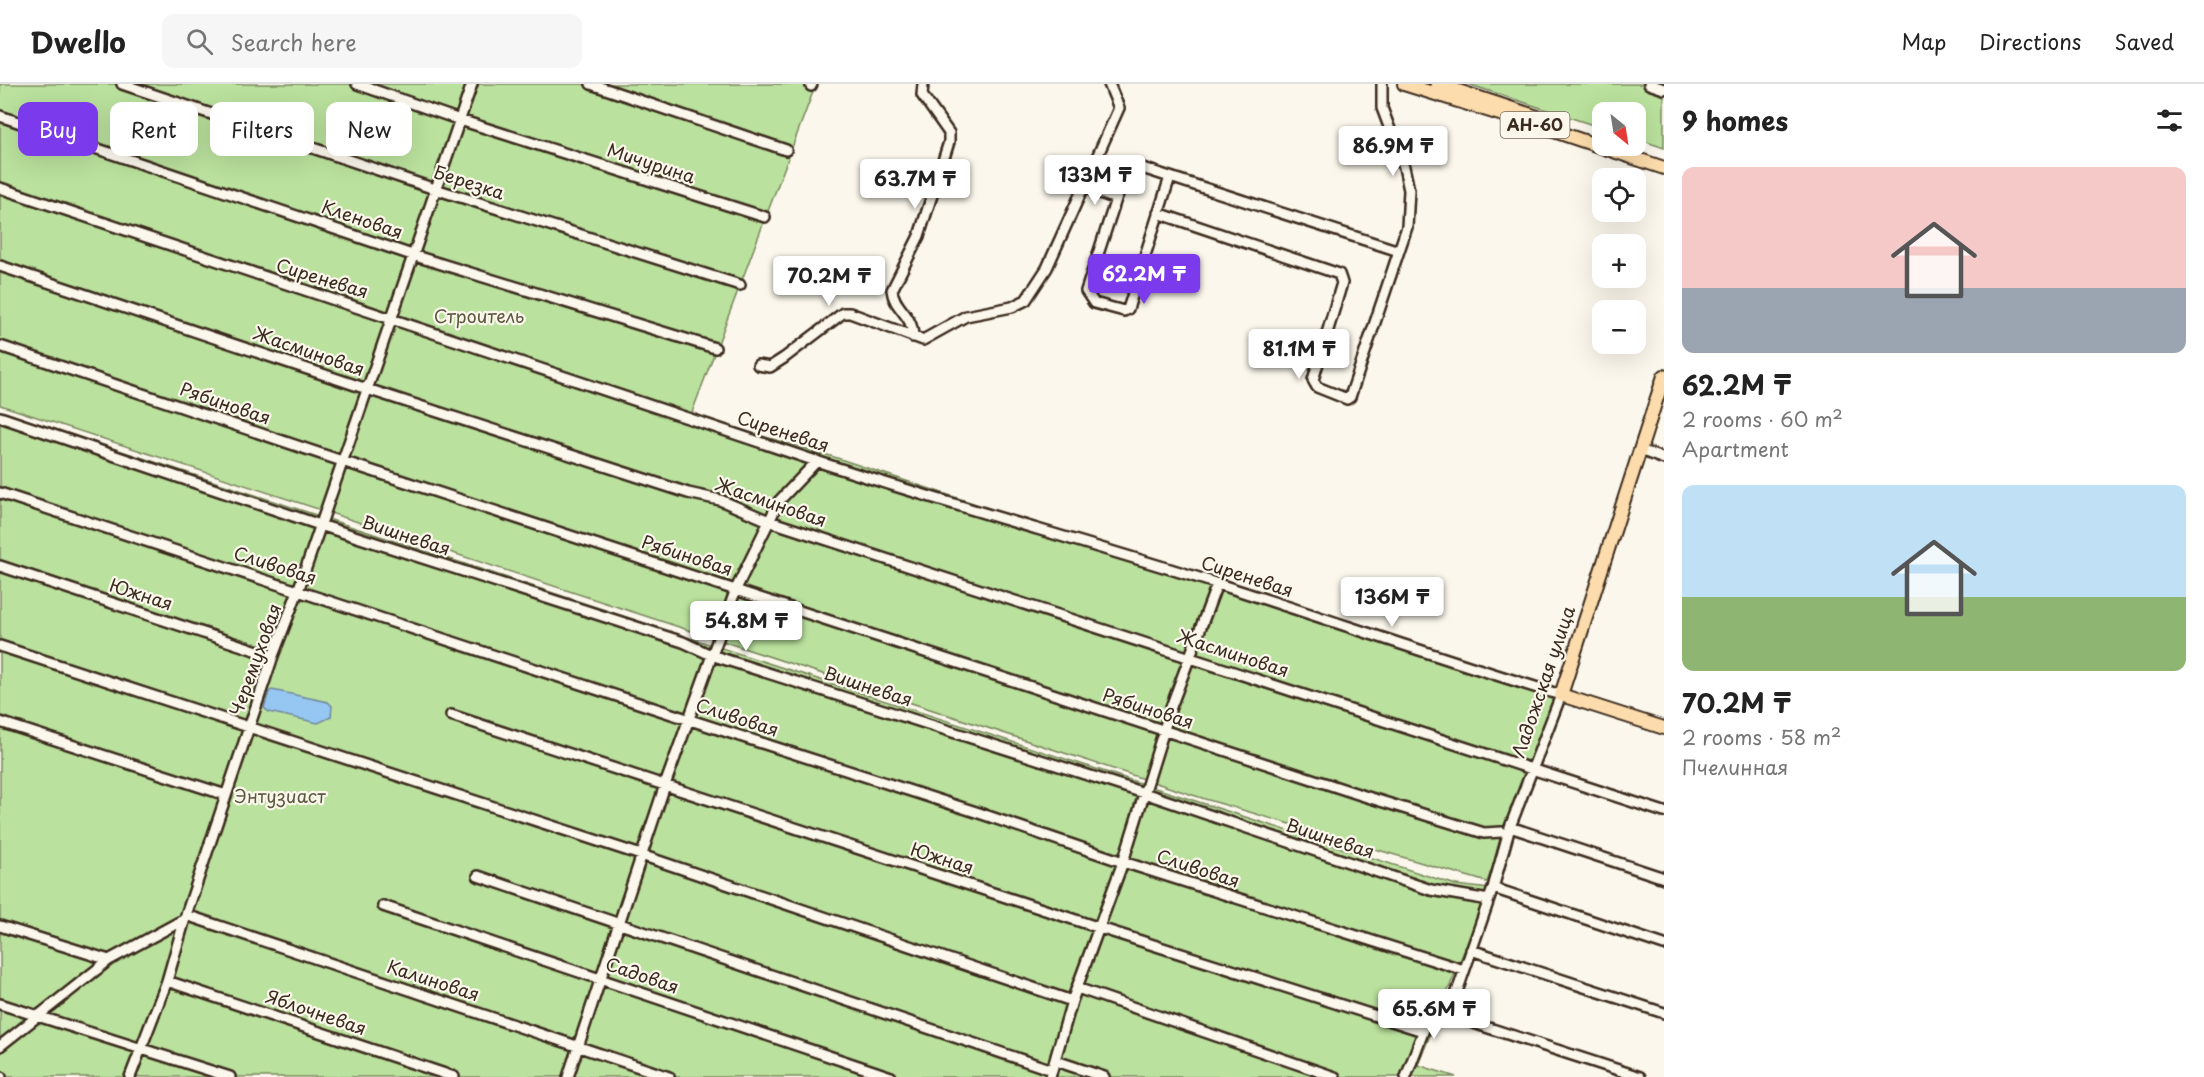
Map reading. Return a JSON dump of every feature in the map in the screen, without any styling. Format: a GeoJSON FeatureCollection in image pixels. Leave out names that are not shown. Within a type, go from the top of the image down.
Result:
{"type":"FeatureCollection","features":[{"type":"Feature","properties":{"kind":"main road","name":"АН-60"},"geometry":{"type":"LineString","coordinates":[[1404,84],[1664,168]]}},
{"type":"Feature","properties":{"kind":"main road"},"geometry":{"type":"LineString","coordinates":[[1437,84],[1592,135]]}},
{"type":"Feature","properties":{"kind":"main road"},"geometry":{"type":"LineString","coordinates":[[1646,153],[1664,159]]}},
{"type":"Feature","properties":{"kind":"main road","name":"Ладожская улица"},"geometry":{"type":"LineString","coordinates":[[1561,695],[1664,376]]}},
{"type":"Feature","properties":{"kind":"main road"},"geometry":{"type":"LineString","coordinates":[[1561,695],[1664,728]]}},
{"type":"Feature","properties":{"kind":"street","name":"Березка"},"geometry":{"type":"LineString","coordinates":[[122,84],[435,189],[740,285]]}},
{"type":"Feature","properties":{"kind":"street","name":"Мичурина"},"geometry":{"type":"LineString","coordinates":[[357,84],[460,120],[765,217]]}},
{"type":"Feature","properties":{"kind":"street","name":"Черемуховая"},"geometry":{"type":"LineString","coordinates":[[130,1077],[167,981],[185,917],[273,656],[298,591],[472,84]]}},
{"type":"Feature","properties":{"kind":"street"},"geometry":{"type":"LineString","coordinates":[[591,84],[786,150]]}},
{"type":"Feature","properties":{"kind":"street"},"geometry":{"type":"LineString","coordinates":[[913,337],[911,322],[893,298],[892,290],[920,236],[950,142],[950,133],[922,95],[923,84]]}},
{"type":"Feature","properties":{"kind":"street"},"geometry":{"type":"LineString","coordinates":[[758,365],[770,367],[843,313],[850,313],[923,340],[966,316],[1012,307],[1026,300],[1047,268],[1119,108],[1109,84]]}},
{"type":"Feature","properties":{"kind":"street"},"geometry":{"type":"LineString","coordinates":[[1158,213],[1340,274],[1342,283],[1313,380],[1317,387],[1347,399],[1350,397],[1407,227],[1409,190],[1404,166],[1382,108],[1382,84]]}},
{"type":"Feature","properties":{"kind":"street"},"geometry":{"type":"LineString","coordinates":[[1648,84],[1664,89]]}},
{"type":"Feature","properties":{"kind":"street","name":"Кленовая"},"geometry":{"type":"LineString","coordinates":[[0,116],[412,255],[715,348]]}},
{"type":"Feature","properties":{"kind":"street"},"geometry":{"type":"LineString","coordinates":[[1170,177],[1128,309],[1124,311],[1094,303],[1086,291],[1116,198],[1129,168],[1133,165],[1399,251]]}},
{"type":"Feature","properties":{"kind":"street"},"geometry":{"type":"LineString","coordinates":[[1083,187],[1116,198]]}},
{"type":"Feature","properties":{"kind":"street","name":"Сиреневая"},"geometry":{"type":"LineString","coordinates":[[0,188],[279,284],[392,319],[817,461],[1217,584],[1464,666],[1561,695]]}},
{"type":"Feature","properties":{"kind":"street","name":"Жасминовая"},"geometry":{"type":"LineString","coordinates":[[0,266],[367,389],[688,493],[720,500],[769,521],[1664,812]]}},
{"type":"Feature","properties":{"kind":"street","name":"Рябиновая"},"geometry":{"type":"LineString","coordinates":[[0,346],[1163,731],[1484,833],[1506,830],[1664,878]]}},
{"type":"Feature","properties":{"kind":"street","name":"Вишневая"},"geometry":{"type":"LineString","coordinates":[[0,417],[320,525],[683,642],[711,655],[1144,793],[1431,890],[1489,900]]}},
{"type":"Feature","properties":{"kind":"street"},"geometry":{"type":"LineString","coordinates":[[1640,450],[1664,459]]}},
{"type":"Feature","properties":{"kind":"street"},"geometry":{"type":"LineString","coordinates":[[568,1077],[687,719],[736,589],[780,501],[817,461]]}},
{"type":"Feature","properties":{"kind":"street","name":"Сливовая"},"geometry":{"type":"LineString","coordinates":[[0,493],[1123,862],[1464,970]]}},
{"type":"Feature","properties":{"kind":"street","name":"Южная"},"geometry":{"type":"LineString","coordinates":[[0,566],[273,656]]}},
{"type":"Feature","properties":{"kind":"street"},"geometry":{"type":"LineString","coordinates":[[1053,1070],[1072,1001],[1123,862],[1163,731],[1217,584]]}},
{"type":"Feature","properties":{"kind":"street"},"geometry":{"type":"LineString","coordinates":[[0,646],[641,855],[1072,1001]]}},
{"type":"Feature","properties":{"kind":"street","name":"Ладожская улица"},"geometry":{"type":"LineString","coordinates":[[1561,695],[1506,830],[1493,888],[1449,1015],[1640,1077]]}},
{"type":"Feature","properties":{"kind":"street","name":"Южная"},"geometry":{"type":"LineString","coordinates":[[451,715],[1100,928],[1423,1030]]}},
{"type":"Feature","properties":{"kind":"street"},"geometry":{"type":"LineString","coordinates":[[0,722],[226,795]]}},
{"type":"Feature","properties":{"kind":"street"},"geometry":{"type":"LineString","coordinates":[[478,876],[1053,1070],[1104,1077]]}},
{"type":"Feature","properties":{"kind":"street"},"geometry":{"type":"LineString","coordinates":[[1493,888],[1664,945]]}},
{"type":"Feature","properties":{"kind":"street","name":"Садовая"},"geometry":{"type":"LineString","coordinates":[[383,906],[891,1077]]}},
{"type":"Feature","properties":{"kind":"street"},"geometry":{"type":"LineString","coordinates":[[0,1046],[109,960],[185,917]]}},
{"type":"Feature","properties":{"kind":"street","name":"Калиновая"},"geometry":{"type":"LineString","coordinates":[[185,917],[669,1077]]}},
{"type":"Feature","properties":{"kind":"street"},"geometry":{"type":"LineString","coordinates":[[0,926],[109,960]]}},
{"type":"Feature","properties":{"kind":"street"},"geometry":{"type":"LineString","coordinates":[[1471,950],[1664,1013]]}},
{"type":"Feature","properties":{"kind":"street","name":"Яблочневая"},"geometry":{"type":"LineString","coordinates":[[167,981],[454,1077]]}},
{"type":"Feature","properties":{"kind":"street"},"geometry":{"type":"LineString","coordinates":[[1077,988],[1335,1077]]}},
{"type":"Feature","properties":{"kind":"street"},"geometry":{"type":"LineString","coordinates":[[1406,1077],[1428,1019],[1455,998]]}},
{"type":"Feature","properties":{"kind":"street"},"geometry":{"type":"LineString","coordinates":[[0,1004],[230,1077]]}},
{"type":"Feature","properties":{"kind":"green space","name":"Строитель"},"geometry":{"type":"Polygon","coordinates":[[[0,84],[816,84],[691,415],[834,457],[1217,584],[1292,614],[1554,700],[1487,882],[1205,799],[0,405],[0,84]]]}},
{"type":"Feature","properties":{"kind":"green space"},"geometry":{"type":"Polygon","coordinates":[[[1468,84],[1664,84],[1664,148],[1646,142],[1646,102],[1592,102],[1592,125],[1468,84]]]}},
{"type":"Feature","properties":{"kind":"green space","name":"Энтузиаст"},"geometry":{"type":"Polygon","coordinates":[[[0,411],[681,635],[1456,885],[1489,889],[1418,1065],[1456,1077],[0,1077],[0,411]]]}},
{"type":"Feature","properties":{"kind":"water"},"geometry":{"type":"Polygon","coordinates":[[[272,690],[328,702],[332,706],[331,717],[318,723],[269,712],[264,708],[269,692],[272,690]]]}}]}
